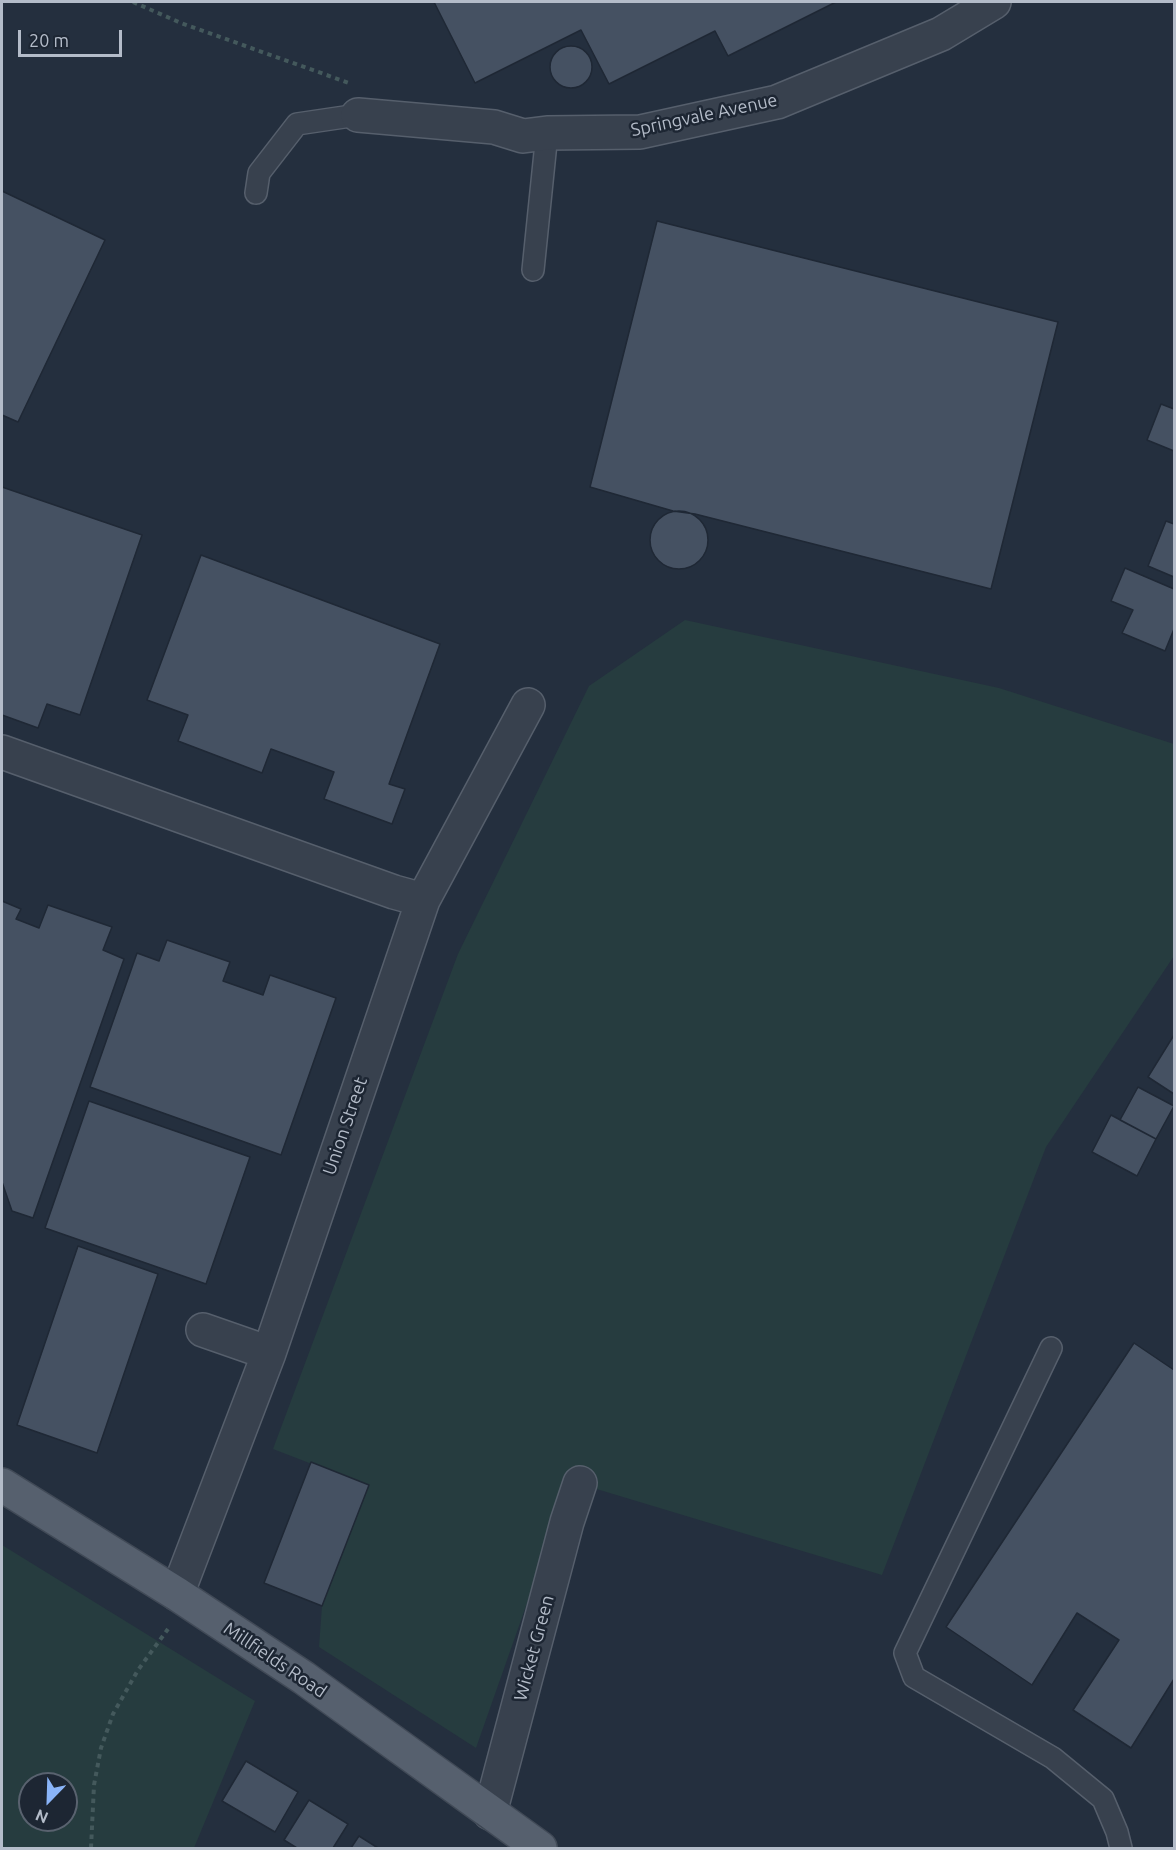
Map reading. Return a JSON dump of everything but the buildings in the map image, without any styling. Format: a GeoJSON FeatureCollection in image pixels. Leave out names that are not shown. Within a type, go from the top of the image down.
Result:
{"type":"FeatureCollection","features":[{"type":"Feature","properties":{"kind":"main road","name":"Millfields Road"},"geometry":{"type":"LineString","coordinates":[[2,1485],[183,1598],[304,1678],[533,1847]]}},
{"type":"Feature","properties":{"kind":"street","name":"Springvale Avenue"},"geometry":{"type":"LineString","coordinates":[[359,100],[494,127],[523,136],[547,133],[640,132],[777,102],[941,34],[994,2]]}},
{"type":"Feature","properties":{"kind":"street","name":"Union Street"},"geometry":{"type":"LineString","coordinates":[[183,1598],[423,900],[528,705]]}},
{"type":"Feature","properties":{"kind":"street"},"geometry":{"type":"LineString","coordinates":[[2,752],[394,892],[423,900]]}},
{"type":"Feature","properties":{"kind":"street"},"geometry":{"type":"LineString","coordinates":[[203,1330],[269,1353]]}},
{"type":"Feature","properties":{"kind":"street","name":"Wicket Green"},"geometry":{"type":"LineString","coordinates":[[490,1814],[567,1522],[580,1483]]}},
{"type":"Feature","properties":{"kind":"lane"},"geometry":{"type":"LineString","coordinates":[[256,193],[259,173],[297,124],[359,100]]}},
{"type":"Feature","properties":{"kind":"lane"},"geometry":{"type":"LineString","coordinates":[[533,270],[547,133]]}},
{"type":"Feature","properties":{"kind":"lane"},"geometry":{"type":"LineString","coordinates":[[1051,1348],[905,1653],[914,1677],[1053,1758],[1102,1799],[1117,1832],[1120,1848]]}},
{"type":"Feature","properties":{"kind":"path"},"geometry":{"type":"LineString","coordinates":[[133,2],[359,100]]}},
{"type":"Feature","properties":{"kind":"path"},"geometry":{"type":"LineString","coordinates":[[91,1848],[94,1785],[101,1748],[113,1714],[183,1598]]}},
{"type":"Feature","properties":{"kind":"green space"},"geometry":{"type":"Polygon","coordinates":[[[685,620],[999,688],[1174,744],[1174,956],[1046,1147],[882,1575],[570,1481],[476,1748],[319,1647],[322,1606],[369,1486],[273,1449],[458,954],[589,686],[685,620]]]}},
{"type":"Feature","properties":{"kind":"green space"},"geometry":{"type":"Polygon","coordinates":[[[2,1545],[255,1701],[194,1848],[2,1848],[2,1545]]]}}]}
